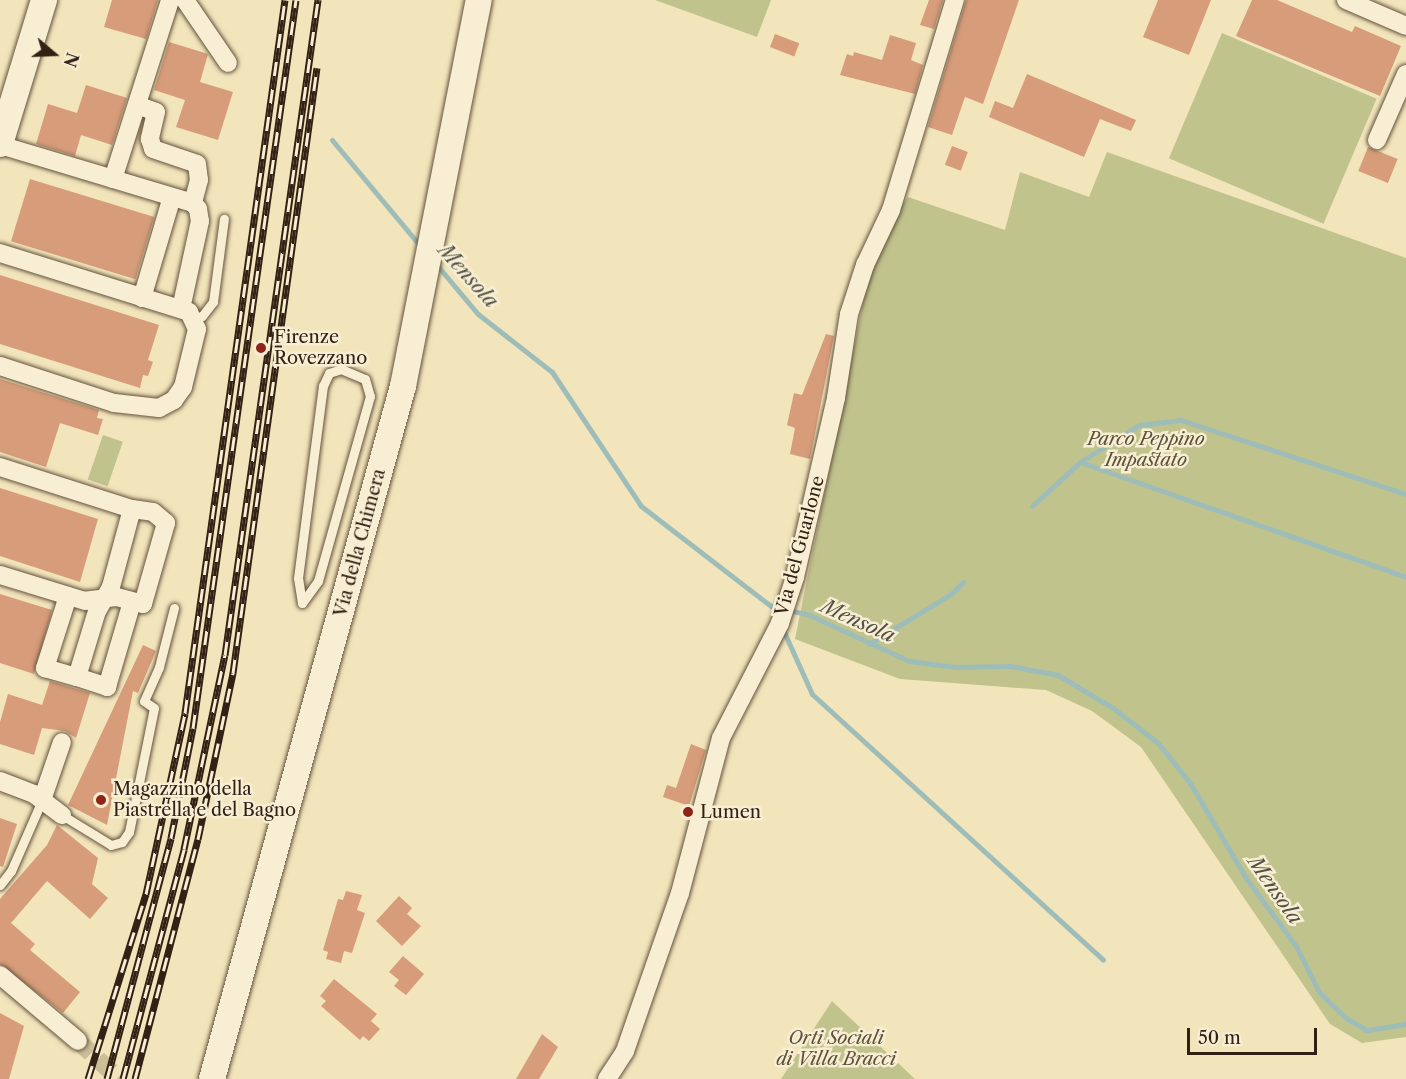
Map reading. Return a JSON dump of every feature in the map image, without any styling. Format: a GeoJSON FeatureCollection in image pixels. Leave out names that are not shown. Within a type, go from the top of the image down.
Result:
{"type":"FeatureCollection","features":[{"type":"Feature","properties":{"kind":"street"},"geometry":{"type":"LineString","coordinates":[[44,0],[0,145],[193,203]]}},
{"type":"Feature","properties":{"kind":"street"},"geometry":{"type":"LineString","coordinates":[[113,179],[170,0]]}},
{"type":"Feature","properties":{"kind":"street"},"geometry":{"type":"LineString","coordinates":[[185,0],[228,63]]}},
{"type":"Feature","properties":{"kind":"street","name":"Via della Chimera"},"geometry":{"type":"LineString","coordinates":[[212,1079],[403,386],[478,0]]}},
{"type":"Feature","properties":{"kind":"street","name":"Via del Guarlone"},"geometry":{"type":"LineString","coordinates":[[607,1079],[625,1051],[680,892],[721,738],[780,623],[788,600],[836,398],[849,314],[865,265],[891,210],[955,0]]}},
{"type":"Feature","properties":{"kind":"street"},"geometry":{"type":"LineString","coordinates":[[1347,0],[1406,26]]}},
{"type":"Feature","properties":{"kind":"street"},"geometry":{"type":"LineString","coordinates":[[1377,140],[1406,74]]}},
{"type":"Feature","properties":{"kind":"street"},"geometry":{"type":"LineString","coordinates":[[0,366],[114,403],[159,408],[174,400],[183,387],[197,330],[188,314],[200,221],[193,203],[198,180],[197,164],[153,149],[150,139],[156,112],[137,105]]}},
{"type":"Feature","properties":{"kind":"street"},"geometry":{"type":"LineString","coordinates":[[142,298],[172,197]]}},
{"type":"Feature","properties":{"kind":"street"},"geometry":{"type":"LineString","coordinates":[[0,253],[188,314]]}},
{"type":"Feature","properties":{"kind":"street"},"geometry":{"type":"LineString","coordinates":[[0,467],[132,509],[153,512],[166,523],[143,604],[116,597],[85,601],[0,575]]}},
{"type":"Feature","properties":{"kind":"street"},"geometry":{"type":"LineString","coordinates":[[77,677],[104,600],[111,587],[132,509]]}},
{"type":"Feature","properties":{"kind":"street"},"geometry":{"type":"LineString","coordinates":[[68,596],[45,668],[107,687],[132,602]]}},
{"type":"Feature","properties":{"kind":"street"},"geometry":{"type":"LineString","coordinates":[[42,800],[62,742]]}},
{"type":"Feature","properties":{"kind":"street"},"geometry":{"type":"LineString","coordinates":[[0,781],[42,800],[62,814]]}},
{"type":"Feature","properties":{"kind":"street"},"geometry":{"type":"LineString","coordinates":[[0,975],[78,1041]]}},
{"type":"Feature","properties":{"kind":"lane"},"geometry":{"type":"LineString","coordinates":[[188,314],[202,316],[213,302],[224,219]]}},
{"type":"Feature","properties":{"kind":"lane"},"geometry":{"type":"LineString","coordinates":[[334,370],[349,370],[365,379],[370,396],[318,581],[302,603],[298,578],[325,377],[334,370]]}},
{"type":"Feature","properties":{"kind":"lane"},"geometry":{"type":"LineString","coordinates":[[62,814],[111,845],[122,842],[129,832],[154,708],[144,701],[159,667],[174,608]]}},
{"type":"Feature","properties":{"kind":"lane"},"geometry":{"type":"LineString","coordinates":[[0,885],[11,871],[42,800]]}},
{"type":"Feature","properties":{"kind":"green space"},"geometry":{"type":"Polygon","coordinates":[[[655,0],[771,0],[757,37],[655,0]]]}},
{"type":"Feature","properties":{"kind":"green space"},"geometry":{"type":"Polygon","coordinates":[[[1222,33],[1377,99],[1324,224],[1169,158],[1222,33]]]}},
{"type":"Feature","properties":{"kind":"green space","name":"Parco Peppino Impastato"},"geometry":{"type":"Polygon","coordinates":[[[1107,152],[1406,258],[1406,1037],[1362,1043],[1330,1024],[1141,747],[1092,711],[1046,690],[900,679],[795,639],[875,244],[908,197],[1005,230],[1020,172],[1089,197],[1107,152]]]}},
{"type":"Feature","properties":{"kind":"green space"},"geometry":{"type":"Polygon","coordinates":[[[103,435],[123,442],[108,486],[88,479],[103,435]]]}},
{"type":"Feature","properties":{"kind":"green space","name":"Orti Sociali di Villa Bracci"},"geometry":{"type":"Polygon","coordinates":[[[832,1001],[915,1079],[781,1079],[832,1001]]]}},
{"type":"Feature","properties":{"kind":"building"},"geometry":{"type":"Polygon","coordinates":[[[112,0],[158,0],[146,39],[104,27],[112,0]]]}},
{"type":"Feature","properties":{"kind":"building"},"geometry":{"type":"Polygon","coordinates":[[[929,0],[943,0],[934,29],[920,25],[929,0]]]}},
{"type":"Feature","properties":{"kind":"building"},"geometry":{"type":"Polygon","coordinates":[[[966,0],[1019,0],[983,104],[965,97],[952,135],[928,127],[966,0]]]}},
{"type":"Feature","properties":{"kind":"building"},"geometry":{"type":"Polygon","coordinates":[[[1158,0],[1211,0],[1189,55],[1143,37],[1158,0]]]}},
{"type":"Feature","properties":{"kind":"building"},"geometry":{"type":"Polygon","coordinates":[[[1252,0],[1277,0],[1352,32],[1355,26],[1401,46],[1380,96],[1236,36],[1252,0]]]}},
{"type":"Feature","properties":{"kind":"building"},"geometry":{"type":"Polygon","coordinates":[[[775,34],[799,43],[794,56],[770,47],[775,34]]]}},
{"type":"Feature","properties":{"kind":"building"},"geometry":{"type":"Polygon","coordinates":[[[890,35],[916,43],[911,60],[923,65],[915,94],[840,75],[847,54],[853,56],[854,52],[882,60],[890,35]]]}},
{"type":"Feature","properties":{"kind":"building"},"geometry":{"type":"Polygon","coordinates":[[[169,42],[208,54],[200,82],[233,92],[218,140],[176,127],[185,100],[154,90],[169,42]]]}},
{"type":"Feature","properties":{"kind":"building"},"geometry":{"type":"Polygon","coordinates":[[[1027,74],[1136,120],[1131,131],[1100,119],[1084,157],[989,117],[995,101],[1013,108],[1027,74]]]}},
{"type":"Feature","properties":{"kind":"building"},"geometry":{"type":"Polygon","coordinates":[[[86,85],[127,98],[112,145],[81,135],[75,156],[36,144],[48,104],[77,113],[86,85]]]}},
{"type":"Feature","properties":{"kind":"building"},"geometry":{"type":"Polygon","coordinates":[[[952,146],[968,152],[961,171],[945,165],[952,146]]]}},
{"type":"Feature","properties":{"kind":"building"},"geometry":{"type":"Polygon","coordinates":[[[1368,147],[1398,159],[1388,183],[1358,171],[1368,147]]]}},
{"type":"Feature","properties":{"kind":"building"},"geometry":{"type":"Polygon","coordinates":[[[30,179],[154,217],[135,279],[11,241],[30,179]]]}},
{"type":"Feature","properties":{"kind":"building"},"geometry":{"type":"Polygon","coordinates":[[[0,275],[159,325],[148,360],[153,362],[148,376],[143,375],[140,388],[0,344],[0,275]]]}},
{"type":"Feature","properties":{"kind":"building"},"geometry":{"type":"Polygon","coordinates":[[[826,334],[834,336],[810,459],[790,454],[795,428],[787,425],[794,393],[802,395],[826,334]]]}},
{"type":"Feature","properties":{"kind":"building"},"geometry":{"type":"Polygon","coordinates":[[[0,379],[99,410],[97,418],[103,419],[98,435],[60,423],[46,467],[0,452],[0,379]]]}},
{"type":"Feature","properties":{"kind":"building"},"geometry":{"type":"Polygon","coordinates":[[[0,488],[98,519],[80,582],[0,556],[0,488]]]}},
{"type":"Feature","properties":{"kind":"building"},"geometry":{"type":"Polygon","coordinates":[[[0,594],[52,610],[34,674],[0,663],[0,594]]]}},
{"type":"Feature","properties":{"kind":"building"},"geometry":{"type":"Polygon","coordinates":[[[143,645],[156,651],[138,693],[133,691],[107,825],[68,805],[143,645]]]}},
{"type":"Feature","properties":{"kind":"building"},"geometry":{"type":"Polygon","coordinates":[[[50,681],[90,693],[76,738],[65,731],[42,728],[34,755],[0,744],[0,722],[8,694],[42,705],[50,681]]]}},
{"type":"Feature","properties":{"kind":"building"},"geometry":{"type":"Polygon","coordinates":[[[691,744],[706,750],[689,806],[663,797],[667,785],[676,788],[691,744]]]}},
{"type":"Feature","properties":{"kind":"building"},"geometry":{"type":"Polygon","coordinates":[[[0,818],[17,824],[3,867],[0,866],[0,818]]]}},
{"type":"Feature","properties":{"kind":"building"},"geometry":{"type":"Polygon","coordinates":[[[57,825],[98,858],[92,884],[108,898],[90,919],[47,881],[11,923],[35,944],[30,950],[80,992],[63,1013],[0,964],[0,899],[47,845],[57,825]]]}},
{"type":"Feature","properties":{"kind":"building"},"geometry":{"type":"Polygon","coordinates":[[[346,891],[362,895],[357,910],[365,913],[352,953],[344,951],[341,963],[326,959],[328,952],[323,950],[338,899],[343,900],[346,891]]]}},
{"type":"Feature","properties":{"kind":"building"},"geometry":{"type":"Polygon","coordinates":[[[399,896],[412,908],[407,914],[421,926],[402,946],[376,921],[399,896]]]}},
{"type":"Feature","properties":{"kind":"building"},"geometry":{"type":"Polygon","coordinates":[[[403,956],[424,974],[406,995],[394,986],[399,980],[389,972],[403,956]]]}},
{"type":"Feature","properties":{"kind":"building"},"geometry":{"type":"Polygon","coordinates":[[[334,979],[377,1014],[371,1021],[380,1029],[369,1041],[363,1036],[360,1040],[321,1006],[326,1001],[320,996],[334,979]]]}},
{"type":"Feature","properties":{"kind":"building"},"geometry":{"type":"Polygon","coordinates":[[[0,1013],[24,1026],[9,1079],[0,1079],[0,1013]]]}},
{"type":"Feature","properties":{"kind":"building"},"geometry":{"type":"Polygon","coordinates":[[[542,1034],[558,1047],[539,1079],[516,1079],[542,1034]]]}},
{"type":"Feature","properties":{"kind":"waterway","name":"Mensola"},"geometry":{"type":"LineString","coordinates":[[332,140],[422,248]]}},
{"type":"Feature","properties":{"kind":"waterway","name":"Mensola"},"geometry":{"type":"LineString","coordinates":[[436,264],[478,314],[552,372],[641,506],[771,606],[807,614],[909,661],[956,667],[1011,666],[1058,675],[1113,708],[1158,743],[1190,783],[1246,878],[1296,946],[1319,992],[1346,1018],[1367,1030],[1406,1024]]}},
{"type":"Feature","properties":{"kind":"waterway"},"geometry":{"type":"LineString","coordinates":[[1032,506],[1080,462],[1139,425],[1181,420],[1406,494]]}},
{"type":"Feature","properties":{"kind":"waterway"},"geometry":{"type":"LineString","coordinates":[[1080,462],[1406,577]]}},
{"type":"Feature","properties":{"kind":"waterway"},"geometry":{"type":"LineString","coordinates":[[869,644],[951,594],[963,582]]}},
{"type":"Feature","properties":{"kind":"waterway"},"geometry":{"type":"LineString","coordinates":[[784,632],[812,694],[1103,960]]}},
{"type":"Feature","properties":{"kind":"tunnel"},"geometry":{"type":"LineString","coordinates":[[78,1041],[119,1079]]}},
{"type":"Feature","properties":{"kind":"railway"},"geometry":{"type":"LineString","coordinates":[[88,1079],[146,894],[185,713],[285,0]]}},
{"type":"Feature","properties":{"kind":"railway"},"geometry":{"type":"LineString","coordinates":[[107,1079],[171,838],[193,728],[296,0]]}},
{"type":"Feature","properties":{"kind":"railway"},"geometry":{"type":"LineString","coordinates":[[123,1079],[184,849],[225,655],[318,0]]}},
{"type":"Feature","properties":{"kind":"railway"},"geometry":{"type":"LineString","coordinates":[[135,1079],[198,839],[233,673],[317,68]]}},
{"type":"Feature","properties":{"kind":"place","name":"Firenze Rovezzano"},"geometry":{"type":"Point","coordinates":[261,348]}},
{"type":"Feature","properties":{"kind":"place","name":"Magazzino della Piastrella e del Bagno"},"geometry":{"type":"Point","coordinates":[101,800]}},
{"type":"Feature","properties":{"kind":"place","name":"Lumen"},"geometry":{"type":"Point","coordinates":[688,812]}}]}
